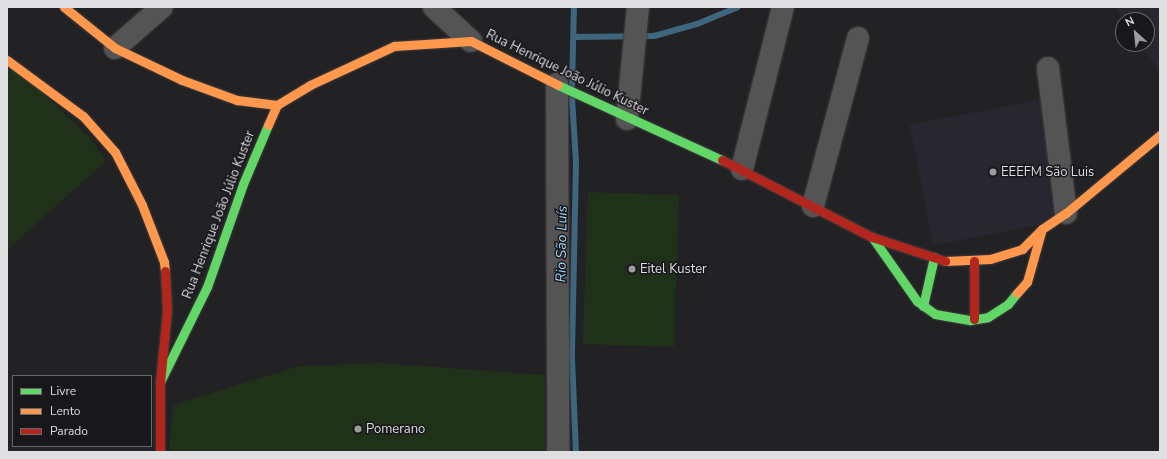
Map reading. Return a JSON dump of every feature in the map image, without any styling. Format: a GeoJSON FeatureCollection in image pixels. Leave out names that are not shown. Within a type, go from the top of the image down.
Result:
{"type":"FeatureCollection","features":[{"type":"Feature","properties":{"kind":"street"},"geometry":{"type":"LineString","coordinates":[[64,7],[115,48],[182,80],[237,100],[277,105]]}},
{"type":"Feature","properties":{"kind":"street"},"geometry":{"type":"LineString","coordinates":[[115,48],[162,7]]}},
{"type":"Feature","properties":{"kind":"street"},"geometry":{"type":"LineString","coordinates":[[434,7],[471,41]]}},
{"type":"Feature","properties":{"kind":"street"},"geometry":{"type":"LineString","coordinates":[[742,169],[783,13]]}},
{"type":"Feature","properties":{"kind":"street"},"geometry":{"type":"LineString","coordinates":[[627,119],[636,16]]}},
{"type":"Feature","properties":{"kind":"street"},"geometry":{"type":"LineString","coordinates":[[813,206],[858,38]]}},
{"type":"Feature","properties":{"kind":"street","name":"Rua Henrique João Júlio Kuster"},"geometry":{"type":"LineString","coordinates":[[160,383],[207,287],[243,184],[277,105],[310,85],[394,46],[471,41],[627,119],[742,169],[872,237],[945,261],[974,261],[1022,249],[1042,229],[1066,213],[1160,135]]}},
{"type":"Feature","properties":{"kind":"street"},"geometry":{"type":"LineString","coordinates":[[7,60],[83,116],[115,152],[142,205],[164,262],[167,310],[160,383],[160,452]]}},
{"type":"Feature","properties":{"kind":"street"},"geometry":{"type":"LineString","coordinates":[[1048,68],[1066,213]]}},
{"type":"Feature","properties":{"kind":"street"},"geometry":{"type":"LineString","coordinates":[[558,452],[560,85]]}},
{"type":"Feature","properties":{"kind":"street","name":"Rua Henrique João Júlio Kuster"},"geometry":{"type":"LineString","coordinates":[[872,237],[917,301],[935,314],[954,319],[974,319],[988,317],[1008,304],[1027,282],[1042,229]]}},
{"type":"Feature","properties":{"kind":"street"},"geometry":{"type":"LineString","coordinates":[[924,306],[934,258]]}},
{"type":"Feature","properties":{"kind":"street"},"geometry":{"type":"LineString","coordinates":[[974,261],[974,319]]}},
{"type":"Feature","properties":{"kind":"shaded area"},"geometry":{"type":"Polygon","coordinates":[[[1115,7],[1160,7],[1160,72],[1146,52],[1155,52],[1155,12],[1118,12],[1115,7]]]}},
{"type":"Feature","properties":{"kind":"shaded area","name":"EEEFM São Luis"},"geometry":{"type":"Polygon","coordinates":[[[1053,97],[1076,218],[933,246],[910,125],[1053,97]]]}},
{"type":"Feature","properties":{"kind":"green space"},"geometry":{"type":"Polygon","coordinates":[[[7,63],[19,70],[90,138],[106,161],[7,250],[7,63]]]}},
{"type":"Feature","properties":{"kind":"green space","name":"Eitel Kuster"},"geometry":{"type":"Polygon","coordinates":[[[588,192],[679,195],[674,347],[583,344],[588,192]]]}},
{"type":"Feature","properties":{"kind":"green space","name":"Pomerano"},"geometry":{"type":"Polygon","coordinates":[[[380,363],[545,375],[545,452],[169,452],[173,405],[299,366],[380,363]]]}},
{"type":"Feature","properties":{"kind":"waterway","name":"Rio São Luís"},"geometry":{"type":"LineString","coordinates":[[572,87],[574,7]]}},
{"type":"Feature","properties":{"kind":"waterway"},"geometry":{"type":"LineString","coordinates":[[574,37],[654,36],[697,24],[738,7]]}},
{"type":"Feature","properties":{"kind":"waterway","name":"Rio São Luís"},"geometry":{"type":"LineString","coordinates":[[572,97],[576,162],[572,358],[576,452]]}},
{"type":"Feature","properties":{"kind":"traffic: fast"},"geometry":{"type":"LineString","coordinates":[[558,85],[722,160]]}},
{"type":"Feature","properties":{"kind":"traffic: fast"},"geometry":{"type":"LineString","coordinates":[[160,382],[207,287],[243,184],[268,125]]}},
{"type":"Feature","properties":{"kind":"traffic: fast"},"geometry":{"type":"LineString","coordinates":[[872,237],[917,301],[935,314],[970,320],[988,317],[1008,304],[1017,293]]}},
{"type":"Feature","properties":{"kind":"traffic: fast"},"geometry":{"type":"LineString","coordinates":[[923,306],[934,257]]}},
{"type":"Feature","properties":{"kind":"traffic: slow"},"geometry":{"type":"LineString","coordinates":[[64,7],[115,48],[182,80],[237,100],[277,105]]}},
{"type":"Feature","properties":{"kind":"traffic: slow"},"geometry":{"type":"LineString","coordinates":[[268,125],[277,105],[310,85],[394,46],[471,41],[558,85]]}},
{"type":"Feature","properties":{"kind":"traffic: slow"},"geometry":{"type":"LineString","coordinates":[[7,60],[83,116],[115,152],[142,205],[164,262],[165,271]]}},
{"type":"Feature","properties":{"kind":"traffic: slow"},"geometry":{"type":"LineString","coordinates":[[945,261],[990,259],[1022,249],[1042,229],[1066,213],[1160,135]]}},
{"type":"Feature","properties":{"kind":"traffic: slow"},"geometry":{"type":"LineString","coordinates":[[1017,293],[1027,282],[1041,232]]}},
{"type":"Feature","properties":{"kind":"traffic: jam"},"geometry":{"type":"LineString","coordinates":[[722,160],[872,237],[945,261]]}},
{"type":"Feature","properties":{"kind":"traffic: jam"},"geometry":{"type":"LineString","coordinates":[[974,261],[974,319]]}},
{"type":"Feature","properties":{"kind":"traffic: jam"},"geometry":{"type":"LineString","coordinates":[[160,452],[160,383],[167,310],[165,271]]}},
{"type":"Feature","properties":{"kind":"place","name":"EEEFM São Luis"},"geometry":{"type":"Point","coordinates":[993,172]}},
{"type":"Feature","properties":{"kind":"place","name":"Eitel Kuster"},"geometry":{"type":"Point","coordinates":[632,269]}},
{"type":"Feature","properties":{"kind":"place","name":"Pomerano"},"geometry":{"type":"Point","coordinates":[358,429]}}]}
